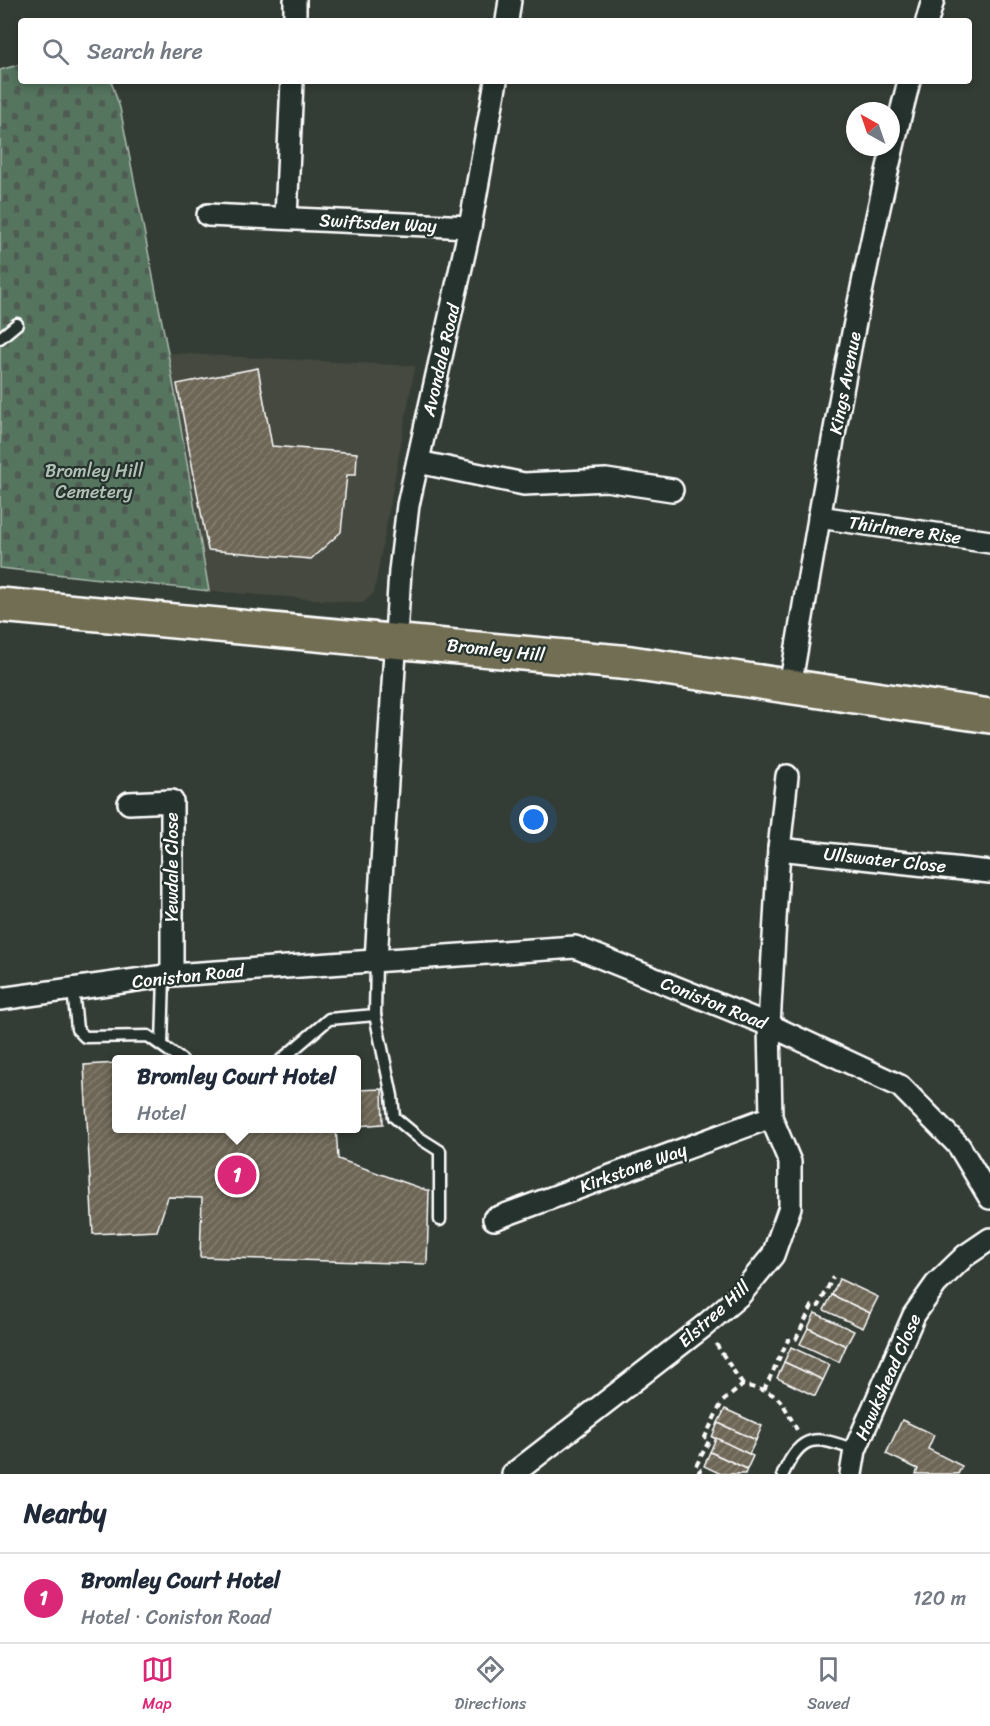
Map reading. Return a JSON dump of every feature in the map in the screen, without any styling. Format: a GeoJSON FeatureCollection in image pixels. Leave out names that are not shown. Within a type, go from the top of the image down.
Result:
{"type":"FeatureCollection","features":[{"type":"Feature","properties":{"kind":"main road","name":"Bromley Hill"},"geometry":{"type":"LineString","coordinates":[[0,605],[631,663],[990,716]]}},
{"type":"Feature","properties":{"kind":"street"},"geometry":{"type":"LineString","coordinates":[[295,0],[295,18]]}},
{"type":"Feature","properties":{"kind":"street"},"geometry":{"type":"LineString","coordinates":[[507,18],[510,0]]}},
{"type":"Feature","properties":{"kind":"street"},"geometry":{"type":"LineString","coordinates":[[928,18],[933,0]]}},
{"type":"Feature","properties":{"kind":"street"},"geometry":{"type":"LineString","coordinates":[[286,218],[292,84]]}},
{"type":"Feature","properties":{"kind":"street","name":"Avondale Road"},"geometry":{"type":"LineString","coordinates":[[396,640],[400,571],[408,504],[470,227],[495,84]]}},
{"type":"Feature","properties":{"kind":"street","name":"Kings Avenue"},"geometry":{"type":"LineString","coordinates":[[790,687],[819,517],[883,183],[908,84]]}},
{"type":"Feature","properties":{"kind":"street","name":"Swiftsden Way"},"geometry":{"type":"LineString","coordinates":[[208,215],[470,227]]}},
{"type":"Feature","properties":{"kind":"street"},"geometry":{"type":"LineString","coordinates":[[418,462],[524,484],[606,480],[672,490]]}},
{"type":"Feature","properties":{"kind":"street","name":"Thirlmere Rise"},"geometry":{"type":"LineString","coordinates":[[819,517],[990,542]]}},
{"type":"Feature","properties":{"kind":"street"},"geometry":{"type":"LineString","coordinates":[[376,960],[396,640]]}},
{"type":"Feature","properties":{"kind":"street"},"geometry":{"type":"LineString","coordinates":[[770,1025],[779,849],[787,776]]}},
{"type":"Feature","properties":{"kind":"street","name":"Yewdale Close"},"geometry":{"type":"LineString","coordinates":[[129,803],[172,801],[168,976]]}},
{"type":"Feature","properties":{"kind":"street","name":"Ullswater Close"},"geometry":{"type":"LineString","coordinates":[[779,849],[990,872]]}},
{"type":"Feature","properties":{"kind":"street","name":"Coniston Road"},"geometry":{"type":"LineString","coordinates":[[0,999],[168,976],[575,947],[770,1025],[900,1086],[959,1146],[990,1198]]}},
{"type":"Feature","properties":{"kind":"street","name":"Elstree Hill"},"geometry":{"type":"LineString","coordinates":[[517,1472],[741,1295],[773,1255],[790,1207],[790,1162],[771,1117],[770,1025]]}},
{"type":"Feature","properties":{"kind":"street","name":"Kirkstone Way"},"geometry":{"type":"LineString","coordinates":[[494,1219],[771,1117]]}},
{"type":"Feature","properties":{"kind":"street","name":"Hawkshead Close"},"geometry":{"type":"LineString","coordinates":[[851,1474],[855,1450],[914,1315],[936,1284],[965,1256],[990,1239]]}},
{"type":"Feature","properties":{"kind":"lane"},"geometry":{"type":"LineString","coordinates":[[0,338],[18,324]]}},
{"type":"Feature","properties":{"kind":"lane"},"geometry":{"type":"LineString","coordinates":[[376,960],[375,1015],[392,1096],[394,1117],[418,1137],[440,1151],[440,1220]]}},
{"type":"Feature","properties":{"kind":"lane"},"geometry":{"type":"LineString","coordinates":[[162,1045],[168,976]]}},
{"type":"Feature","properties":{"kind":"lane"},"geometry":{"type":"LineString","coordinates":[[73,989],[77,1029],[85,1037],[148,1036],[176,1055]]}},
{"type":"Feature","properties":{"kind":"lane"},"geometry":{"type":"LineString","coordinates":[[285,1055],[329,1019],[375,1015]]}},
{"type":"Feature","properties":{"kind":"lane"},"geometry":{"type":"LineString","coordinates":[[783,1474],[791,1456],[804,1443],[827,1440],[855,1450]]}},
{"type":"Feature","properties":{"kind":"path"},"geometry":{"type":"LineString","coordinates":[[764,1390],[788,1340],[796,1339],[812,1306],[819,1306],[833,1277]]}},
{"type":"Feature","properties":{"kind":"path"},"geometry":{"type":"LineString","coordinates":[[717,1345],[743,1384],[776,1395],[804,1443]]}},
{"type":"Feature","properties":{"kind":"path"},"geometry":{"type":"LineString","coordinates":[[698,1474],[700,1470],[696,1466],[709,1441],[705,1437],[722,1402],[743,1384]]}},
{"type":"Feature","properties":{"kind":"shaded area"},"geometry":{"type":"Polygon","coordinates":[[[168,353],[415,366],[374,593],[363,603],[209,591],[168,353]]]}},
{"type":"Feature","properties":{"kind":"green space","name":"Bromley Hill Cemetery"},"geometry":{"type":"Polygon","coordinates":[[[18,65],[18,84],[112,84],[120,108],[168,353],[209,591],[0,568],[0,70],[18,65]]]}},
{"type":"Feature","properties":{"kind":"building"},"geometry":{"type":"Polygon","coordinates":[[[258,368],[272,446],[357,453],[356,475],[347,475],[341,532],[311,559],[208,550],[177,384],[258,368]]]}},
{"type":"Feature","properties":{"kind":"building"},"geometry":{"type":"Polygon","coordinates":[[[112,1063],[112,1133],[336,1133],[338,1159],[429,1191],[427,1264],[200,1257],[202,1198],[168,1197],[157,1231],[93,1234],[84,1065],[112,1063]]]}},
{"type":"Feature","properties":{"kind":"building"},"geometry":{"type":"Polygon","coordinates":[[[382,1089],[383,1124],[361,1126],[361,1090],[382,1089]]]}},
{"type":"Feature","properties":{"kind":"building"},"geometry":{"type":"Polygon","coordinates":[[[839,1279],[878,1297],[870,1313],[832,1295],[839,1279]]]}},
{"type":"Feature","properties":{"kind":"building"},"geometry":{"type":"Polygon","coordinates":[[[832,1295],[870,1313],[863,1328],[824,1310],[832,1295]]]}},
{"type":"Feature","properties":{"kind":"building"},"geometry":{"type":"Polygon","coordinates":[[[815,1313],[854,1331],[846,1346],[808,1328],[815,1313]]]}},
{"type":"Feature","properties":{"kind":"building"},"geometry":{"type":"Polygon","coordinates":[[[808,1328],[846,1346],[839,1362],[800,1344],[808,1328]]]}},
{"type":"Feature","properties":{"kind":"building"},"geometry":{"type":"Polygon","coordinates":[[[791,1347],[830,1365],[823,1380],[784,1362],[791,1347]]]}},
{"type":"Feature","properties":{"kind":"building"},"geometry":{"type":"Polygon","coordinates":[[[784,1362],[823,1380],[815,1396],[777,1378],[784,1362]]]}},
{"type":"Feature","properties":{"kind":"building"},"geometry":{"type":"Polygon","coordinates":[[[725,1409],[762,1426],[756,1440],[718,1423],[725,1409]]]}},
{"type":"Feature","properties":{"kind":"building"},"geometry":{"type":"Polygon","coordinates":[[[902,1420],[934,1435],[928,1449],[962,1466],[958,1474],[916,1474],[918,1469],[886,1454],[902,1420]]]}},
{"type":"Feature","properties":{"kind":"building"},"geometry":{"type":"Polygon","coordinates":[[[718,1423],[756,1440],[749,1454],[712,1437],[718,1423]]]}},
{"type":"Feature","properties":{"kind":"building"},"geometry":{"type":"Polygon","coordinates":[[[716,1438],[753,1456],[747,1469],[710,1452],[716,1438]]]}},
{"type":"Feature","properties":{"kind":"building"},"geometry":{"type":"Polygon","coordinates":[[[710,1452],[747,1469],[745,1474],[721,1474],[704,1466],[710,1452]]]}},
{"type":"Feature","properties":{"kind":"place","name":"Bromley Court Hotel"},"geometry":{"type":"Point","coordinates":[237,1175]}}]}
